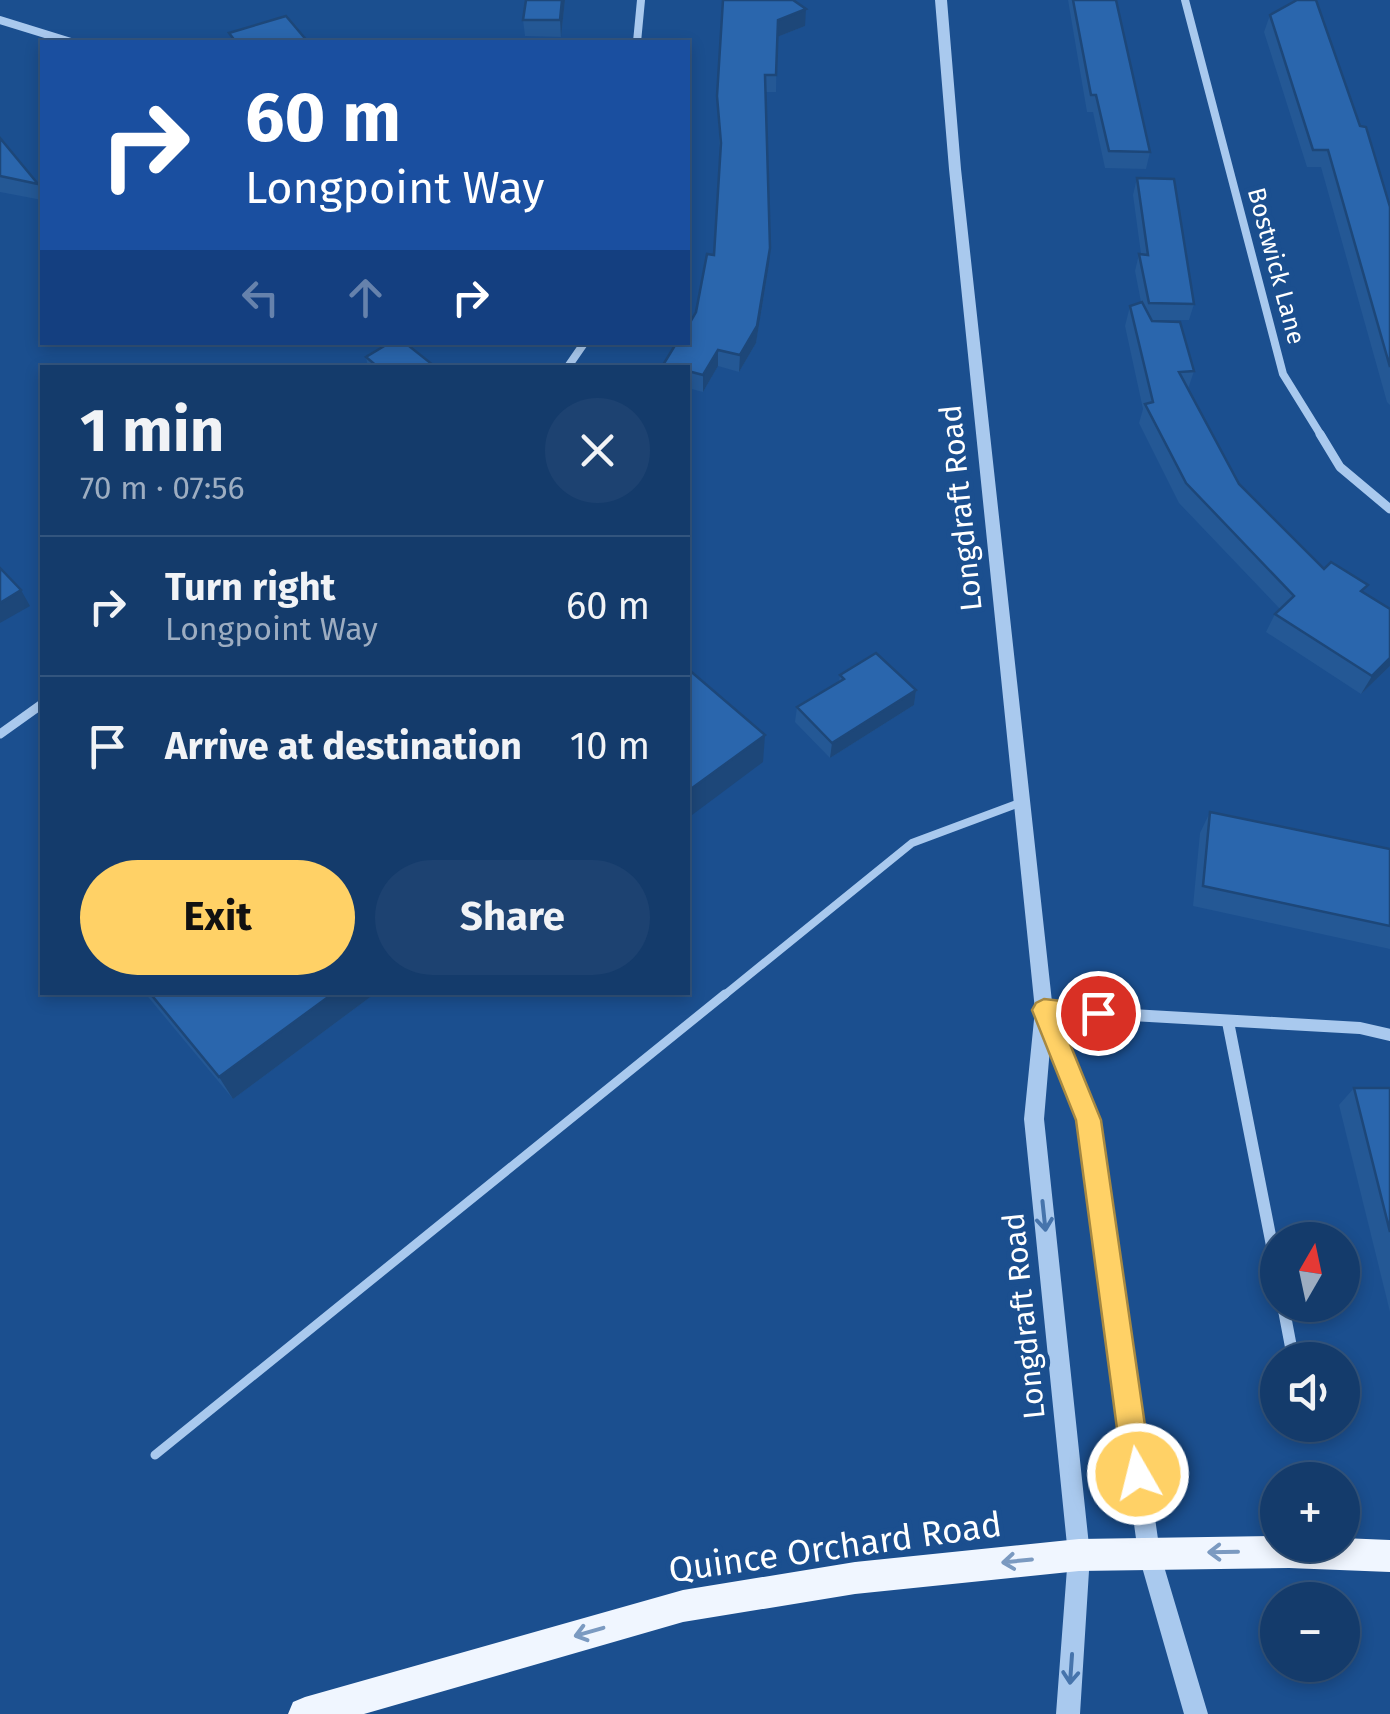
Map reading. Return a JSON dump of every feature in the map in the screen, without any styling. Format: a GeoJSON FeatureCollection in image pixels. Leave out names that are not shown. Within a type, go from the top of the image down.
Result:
{"type":"FeatureCollection","features":[{"type":"Feature","properties":{"kind":"main road","name":"Quince Orchard Road"},"geometry":{"type":"LineString","coordinates":[[305,1714],[683,1606],[855,1578],[1078,1555],[1290,1552],[1390,1556]]}},
{"type":"Feature","properties":{"kind":"street"},"geometry":{"type":"LineString","coordinates":[[637,40],[641,0]]}},
{"type":"Feature","properties":{"kind":"street","name":"Longdraft Road"},"geometry":{"type":"LineString","coordinates":[[942,0],[954,169],[1044,1010],[1034,1119],[1078,1555],[1068,1714]]}},
{"type":"Feature","properties":{"kind":"street","name":"Bostwick Lane"},"geometry":{"type":"LineString","coordinates":[[1185,0],[1283,374],[1340,466],[1390,510]]}},
{"type":"Feature","properties":{"kind":"street"},"geometry":{"type":"LineString","coordinates":[[0,20],[64,40]]}},
{"type":"Feature","properties":{"kind":"street"},"geometry":{"type":"LineString","coordinates":[[0,734],[40,705]]}},
{"type":"Feature","properties":{"kind":"street"},"geometry":{"type":"LineString","coordinates":[[1044,1010],[1360,1028],[1390,1035]]}},
{"type":"Feature","properties":{"kind":"street","name":"Longdraft Road"},"geometry":{"type":"LineString","coordinates":[[1044,1010],[1088,1120],[1149,1553],[1196,1714]]}},
{"type":"Feature","properties":{"kind":"street"},"geometry":{"type":"LineString","coordinates":[[1228,1022],[1267,1222]]}},
{"type":"Feature","properties":{"kind":"lane"},"geometry":{"type":"LineString","coordinates":[[156,1455],[912,843],[1022,802]]}},
{"type":"Feature","properties":{"kind":"building"},"geometry":{"type":"Polygon","coordinates":[[[526,0],[562,0],[560,20],[523,20],[526,0]]]}},
{"type":"Feature","properties":{"kind":"building"},"geometry":{"type":"Polygon","coordinates":[[[723,0],[793,0],[806,9],[778,20],[776,75],[765,75],[770,248],[757,326],[740,355],[718,350],[703,375],[690,372],[690,365],[663,365],[675,345],[690,345],[690,322],[696,312],[707,254],[714,255],[721,143],[717,96],[723,0]]]}},
{"type":"Feature","properties":{"kind":"building"},"geometry":{"type":"Polygon","coordinates":[[[1073,0],[1116,0],[1150,152],[1109,151],[1096,95],[1091,95],[1073,0]]]}},
{"type":"Feature","properties":{"kind":"building"},"geometry":{"type":"Polygon","coordinates":[[[1297,0],[1316,0],[1360,126],[1366,127],[1390,207],[1390,367],[1328,150],[1313,150],[1270,15],[1297,0]]]}},
{"type":"Feature","properties":{"kind":"building"},"geometry":{"type":"Polygon","coordinates":[[[286,16],[306,40],[234,40],[229,33],[286,16]]]}},
{"type":"Feature","properties":{"kind":"building"},"geometry":{"type":"Polygon","coordinates":[[[0,138],[38,184],[0,176],[0,138]]]}},
{"type":"Feature","properties":{"kind":"building"},"geometry":{"type":"Polygon","coordinates":[[[1137,178],[1174,179],[1194,304],[1149,303],[1139,254],[1148,255],[1137,178]]]}},
{"type":"Feature","properties":{"kind":"building"},"geometry":{"type":"Polygon","coordinates":[[[1142,302],[1152,321],[1180,322],[1194,371],[1179,372],[1239,484],[1324,569],[1331,562],[1368,585],[1361,591],[1390,609],[1390,658],[1372,676],[1275,614],[1294,596],[1186,483],[1145,404],[1153,402],[1130,306],[1142,302]]]}},
{"type":"Feature","properties":{"kind":"building"},"geometry":{"type":"Polygon","coordinates":[[[386,345],[408,345],[433,365],[375,365],[366,357],[386,345]]]}},
{"type":"Feature","properties":{"kind":"building"},"geometry":{"type":"Polygon","coordinates":[[[0,568],[21,590],[0,603],[0,568]]]}},
{"type":"Feature","properties":{"kind":"building"},"geometry":{"type":"Polygon","coordinates":[[[876,653],[916,690],[832,743],[797,707],[844,679],[840,675],[876,653]]]}},
{"type":"Feature","properties":{"kind":"building"},"geometry":{"type":"Polygon","coordinates":[[[690,671],[765,735],[690,790],[690,671]]]}},
{"type":"Feature","properties":{"kind":"building"},"geometry":{"type":"Polygon","coordinates":[[[1210,812],[1390,849],[1390,926],[1203,886],[1210,812]]]}},
{"type":"Feature","properties":{"kind":"building"},"geometry":{"type":"Polygon","coordinates":[[[151,995],[331,995],[219,1077],[151,995]]]}},
{"type":"Feature","properties":{"kind":"building"},"geometry":{"type":"Polygon","coordinates":[[[1354,1088],[1390,1088],[1390,1232],[1354,1088]]]}},
{"type":"Feature","properties":{"kind":"route"},"geometry":{"type":"LineString","coordinates":[[1098,1013],[1044,1010],[1088,1120],[1138,1474]]}}]}
